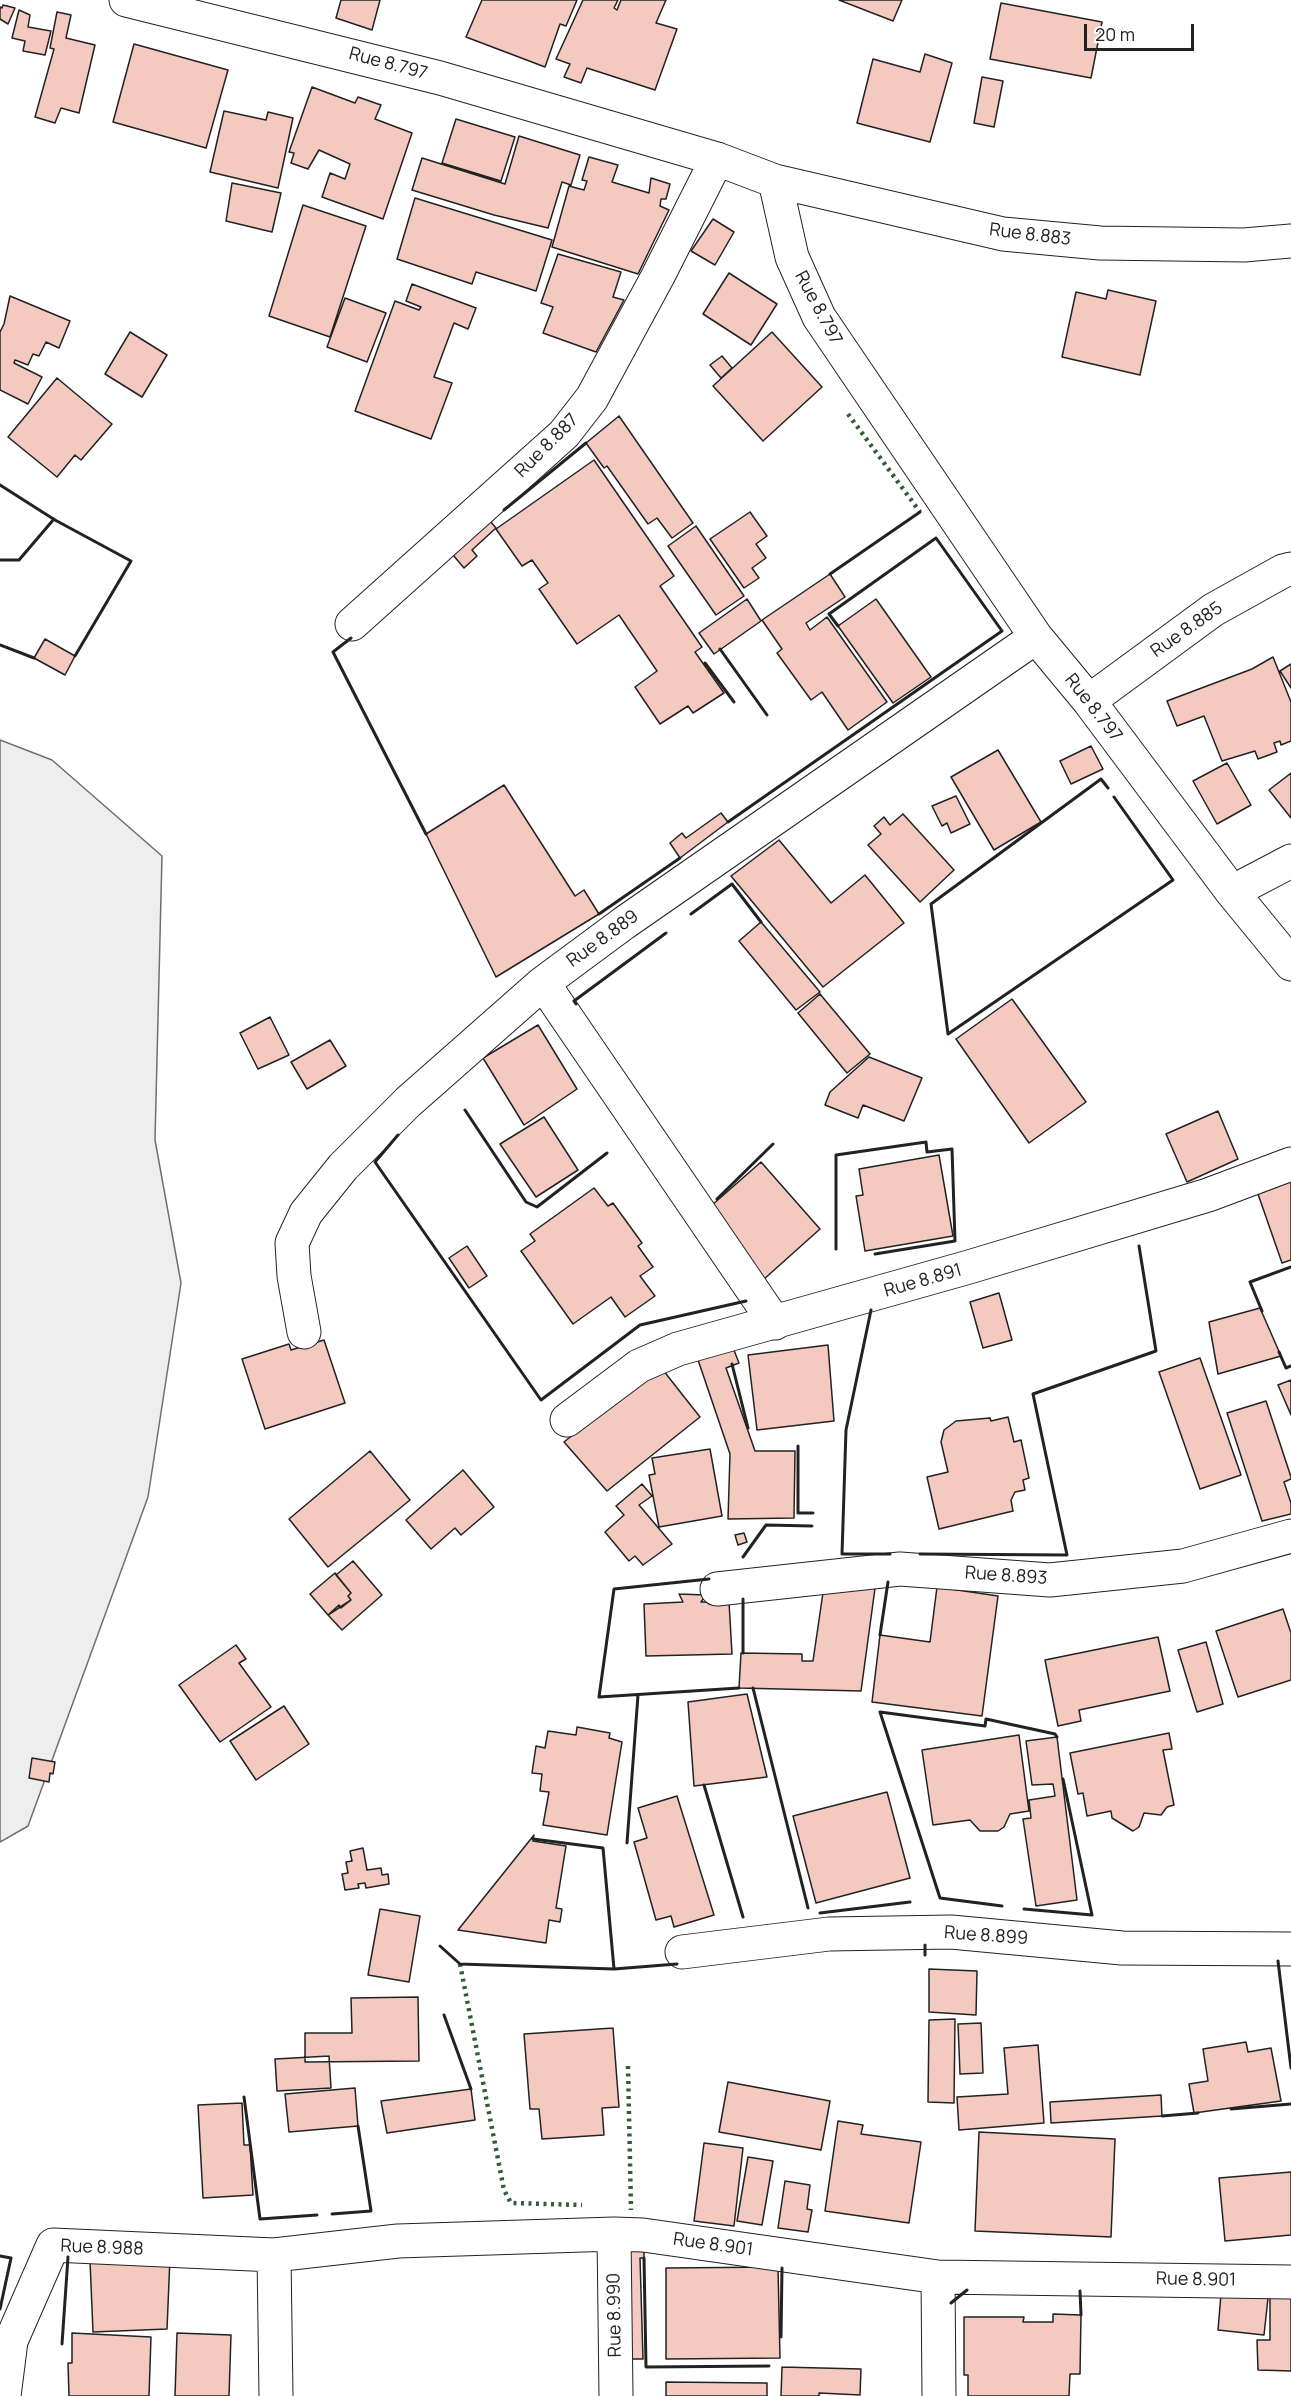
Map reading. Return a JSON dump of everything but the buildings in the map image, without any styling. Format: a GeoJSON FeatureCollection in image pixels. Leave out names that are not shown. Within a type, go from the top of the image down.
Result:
{"type":"FeatureCollection","features":[{"type":"Feature","properties":{"kind":"street","name":"Rue 8.797"},"geometry":{"type":"LineString","coordinates":[[126,0],[440,78],[717,159],[775,181],[792,257],[819,317],[1036,637],[1089,701],[1232,892],[1291,964]]}},
{"type":"Feature","properties":{"kind":"street","name":"Rue 8.887"},"geometry":{"type":"LineString","coordinates":[[352,624],[564,434],[592,398],[717,159]]}},
{"type":"Feature","properties":{"kind":"street","name":"Rue 8.883"},"geometry":{"type":"LineString","coordinates":[[775,181],[1003,234],[1100,243],[1244,244],[1291,240]]}},
{"type":"Feature","properties":{"kind":"street","name":"Rue 8.885"},"geometry":{"type":"LineString","coordinates":[[1089,701],[1213,610],[1283,571],[1291,569]]}},
{"type":"Feature","properties":{"kind":"street","name":"Rue 8.889"},"geometry":{"type":"LineString","coordinates":[[304,1332],[294,1276],[292,1243],[306,1213],[343,1167],[408,1102],[543,983],[624,923],[1036,637]]}},
{"type":"Feature","properties":{"kind":"street"},"geometry":{"type":"LineString","coordinates":[[1232,892],[1291,861]]}},
{"type":"Feature","properties":{"kind":"street"},"geometry":{"type":"LineString","coordinates":[[543,983],[775,1323]]}},
{"type":"Feature","properties":{"kind":"street","name":"Rue 8.891"},"geometry":{"type":"LineString","coordinates":[[567,1420],[639,1366],[678,1349],[775,1323],[1208,1195],[1291,1164]]}},
{"type":"Feature","properties":{"kind":"street","name":"Rue 8.893"},"geometry":{"type":"LineString","coordinates":[[717,1589],[900,1569],[1050,1580],[1184,1566],[1291,1536]]}},
{"type":"Feature","properties":{"kind":"street","name":"Rue 8.899"},"geometry":{"type":"LineString","coordinates":[[682,1952],[829,1934],[951,1932],[1122,1948],[1291,1949]]}},
{"type":"Feature","properties":{"kind":"street","name":"Rue 8.901"},"geometry":{"type":"LineString","coordinates":[[274,2255],[398,2241],[614,2234],[643,2235],[938,2277],[1291,2282]]}},
{"type":"Feature","properties":{"kind":"street","name":"Rue 8.990"},"geometry":{"type":"LineString","coordinates":[[614,2234],[616,2396]]}},
{"type":"Feature","properties":{"kind":"street","name":"Rue 8.988"},"geometry":{"type":"LineString","coordinates":[[4,2396],[11,2341],[53,2245],[274,2255]]}},
{"type":"Feature","properties":{"kind":"street"},"geometry":{"type":"LineString","coordinates":[[274,2255],[276,2396]]}},
{"type":"Feature","properties":{"kind":"street"},"geometry":{"type":"LineString","coordinates":[[938,2277],[939,2396]]}},
{"type":"Feature","properties":{"kind":"shaded area"},"geometry":{"type":"Polygon","coordinates":[[[0,740],[52,760],[162,856],[155,1140],[181,1283],[148,1497],[28,1826],[0,1842],[0,740]]]}},
{"type":"Feature","properties":{"kind":"hedge"},"geometry":{"type":"LineString","coordinates":[[848,414],[920,512]]}},
{"type":"Feature","properties":{"kind":"hedge"},"geometry":{"type":"LineString","coordinates":[[460,1964],[504,2190],[511,2203],[582,2205]]}},
{"type":"Feature","properties":{"kind":"hedge"},"geometry":{"type":"LineString","coordinates":[[628,2066],[631,2210]]}},
{"type":"Feature","properties":{"kind":"wall"},"geometry":{"type":"LineString","coordinates":[[504,510],[586,443]]}},
{"type":"Feature","properties":{"kind":"wall"},"geometry":{"type":"LineString","coordinates":[[0,485],[55,520],[131,561],[75,656]]}},
{"type":"Feature","properties":{"kind":"wall"},"geometry":{"type":"LineString","coordinates":[[830,574],[920,512]]}},
{"type":"Feature","properties":{"kind":"wall"},"geometry":{"type":"LineString","coordinates":[[0,560],[19,560],[54,519]]}},
{"type":"Feature","properties":{"kind":"wall"},"geometry":{"type":"LineString","coordinates":[[728,822],[1002,631],[936,538],[829,614],[838,626]]}},
{"type":"Feature","properties":{"kind":"wall"},"geometry":{"type":"LineString","coordinates":[[351,638],[333,652],[426,834]]}},
{"type":"Feature","properties":{"kind":"wall"},"geometry":{"type":"LineString","coordinates":[[0,645],[34,658]]}},
{"type":"Feature","properties":{"kind":"wall"},"geometry":{"type":"LineString","coordinates":[[720,649],[767,715]]}},
{"type":"Feature","properties":{"kind":"wall"},"geometry":{"type":"LineString","coordinates":[[705,663],[734,702]]}},
{"type":"Feature","properties":{"kind":"wall"},"geometry":{"type":"LineString","coordinates":[[1108,788],[1101,779],[931,904],[948,1034],[1173,880],[1114,797]]}},
{"type":"Feature","properties":{"kind":"wall"},"geometry":{"type":"LineString","coordinates":[[599,914],[680,858]]}},
{"type":"Feature","properties":{"kind":"wall"},"geometry":{"type":"LineString","coordinates":[[691,914],[732,884],[761,922]]}},
{"type":"Feature","properties":{"kind":"wall"},"geometry":{"type":"LineString","coordinates":[[576,1004],[574,1001],[666,933]]}},
{"type":"Feature","properties":{"kind":"wall"},"geometry":{"type":"LineString","coordinates":[[465,1110],[526,1202],[537,1207],[607,1153]]}},
{"type":"Feature","properties":{"kind":"wall"},"geometry":{"type":"LineString","coordinates":[[398,1135],[375,1162],[541,1400],[640,1325],[746,1301]]}},
{"type":"Feature","properties":{"kind":"wall"},"geometry":{"type":"LineString","coordinates":[[836,1249],[836,1155],[926,1142],[927,1152],[952,1149],[955,1241],[875,1254]]}},
{"type":"Feature","properties":{"kind":"wall"},"geometry":{"type":"LineString","coordinates":[[717,1199],[773,1144]]}},
{"type":"Feature","properties":{"kind":"wall"},"geometry":{"type":"LineString","coordinates":[[920,1554],[1067,1555],[1033,1394],[1156,1351],[1139,1246]]}},
{"type":"Feature","properties":{"kind":"wall"},"geometry":{"type":"LineString","coordinates":[[1262,1311],[1250,1282],[1291,1267]]}},
{"type":"Feature","properties":{"kind":"wall"},"geometry":{"type":"LineString","coordinates":[[871,1310],[846,1430],[842,1554],[890,1554]]}},
{"type":"Feature","properties":{"kind":"wall"},"geometry":{"type":"LineString","coordinates":[[1279,1352],[1286,1368],[1291,1366]]}},
{"type":"Feature","properties":{"kind":"wall"},"geometry":{"type":"LineString","coordinates":[[732,1364],[748,1428]]}},
{"type":"Feature","properties":{"kind":"wall"},"geometry":{"type":"LineString","coordinates":[[798,1446],[798,1513],[813,1513]]}},
{"type":"Feature","properties":{"kind":"wall"},"geometry":{"type":"LineString","coordinates":[[743,1557],[766,1525],[812,1526]]}},
{"type":"Feature","properties":{"kind":"wall"},"geometry":{"type":"LineString","coordinates":[[709,1579],[614,1589],[599,1697],[739,1688]]}},
{"type":"Feature","properties":{"kind":"wall"},"geometry":{"type":"LineString","coordinates":[[880,1635],[888,1582]]}},
{"type":"Feature","properties":{"kind":"wall"},"geometry":{"type":"LineString","coordinates":[[743,1599],[743,1653]]}},
{"type":"Feature","properties":{"kind":"wall"},"geometry":{"type":"LineString","coordinates":[[753,1688],[808,1908]]}},
{"type":"Feature","properties":{"kind":"wall"},"geometry":{"type":"LineString","coordinates":[[627,1843],[638,1695]]}},
{"type":"Feature","properties":{"kind":"wall"},"geometry":{"type":"LineString","coordinates":[[1002,1906],[940,1898],[880,1712],[985,1726],[986,1719],[1055,1734],[1057,1737]]}},
{"type":"Feature","properties":{"kind":"wall"},"geometry":{"type":"LineString","coordinates":[[1024,1909],[1092,1915],[1063,1779]]}},
{"type":"Feature","properties":{"kind":"wall"},"geometry":{"type":"LineString","coordinates":[[704,1785],[743,1917]]}},
{"type":"Feature","properties":{"kind":"wall"},"geometry":{"type":"LineString","coordinates":[[440,1946],[460,1964],[614,1969],[603,1848],[533,1839]]}},
{"type":"Feature","properties":{"kind":"wall"},"geometry":{"type":"LineString","coordinates":[[820,1913],[910,1902]]}},
{"type":"Feature","properties":{"kind":"wall"},"geometry":{"type":"LineString","coordinates":[[925,1945],[925,1955]]}},
{"type":"Feature","properties":{"kind":"wall"},"geometry":{"type":"LineString","coordinates":[[1278,1961],[1291,2068]]}},
{"type":"Feature","properties":{"kind":"wall"},"geometry":{"type":"LineString","coordinates":[[614,1969],[677,1964]]}},
{"type":"Feature","properties":{"kind":"wall"},"geometry":{"type":"LineString","coordinates":[[444,2015],[471,2089]]}},
{"type":"Feature","properties":{"kind":"wall"},"geometry":{"type":"LineString","coordinates":[[244,2097],[260,2219],[317,2215]]}},
{"type":"Feature","properties":{"kind":"wall"},"geometry":{"type":"LineString","coordinates":[[1231,2109],[1291,2104]]}},
{"type":"Feature","properties":{"kind":"wall"},"geometry":{"type":"LineString","coordinates":[[1162,2116],[1198,2113]]}},
{"type":"Feature","properties":{"kind":"wall"},"geometry":{"type":"LineString","coordinates":[[332,2214],[371,2211],[358,2126]]}},
{"type":"Feature","properties":{"kind":"wall"},"geometry":{"type":"LineString","coordinates":[[0,2256],[11,2258],[0,2309]]}},
{"type":"Feature","properties":{"kind":"wall"},"geometry":{"type":"LineString","coordinates":[[62,2344],[68,2257]]}},
{"type":"Feature","properties":{"kind":"wall"},"geometry":{"type":"LineString","coordinates":[[644,2258],[646,2367],[769,2366]]}},
{"type":"Feature","properties":{"kind":"wall"},"geometry":{"type":"LineString","coordinates":[[781,2337],[782,2268]]}},
{"type":"Feature","properties":{"kind":"wall"},"geometry":{"type":"LineString","coordinates":[[951,2303],[967,2290]]}},
{"type":"Feature","properties":{"kind":"wall"},"geometry":{"type":"LineString","coordinates":[[1080,2291],[1081,2315]]}}]}
